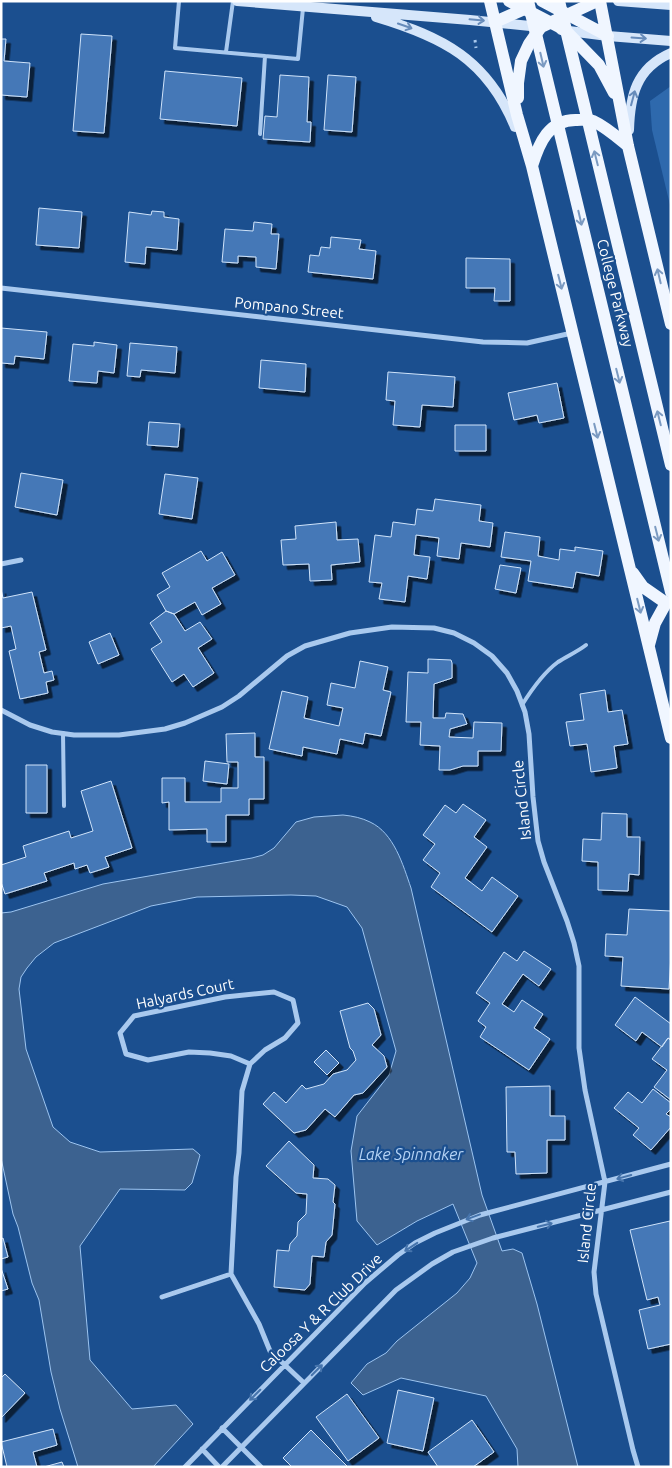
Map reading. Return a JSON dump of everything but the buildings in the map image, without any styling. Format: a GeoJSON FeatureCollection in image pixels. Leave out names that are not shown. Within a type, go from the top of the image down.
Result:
{"type":"FeatureCollection","features":[{"type":"Feature","properties":{"kind":"main road"},"geometry":{"type":"LineString","coordinates":[[237,1],[546,25],[565,30],[608,36],[671,41]]}},
{"type":"Feature","properties":{"kind":"main road"},"geometry":{"type":"LineString","coordinates":[[490,1],[671,738]]}},
{"type":"Feature","properties":{"kind":"main road"},"geometry":{"type":"LineString","coordinates":[[509,1],[526,5],[546,25]]}},
{"type":"Feature","properties":{"kind":"main road"},"geometry":{"type":"LineString","coordinates":[[495,22],[526,5],[543,1],[608,36]]}},
{"type":"Feature","properties":{"kind":"main road","name":"College Parkway"},"geometry":{"type":"LineString","coordinates":[[559,1],[671,465]]}},
{"type":"Feature","properties":{"kind":"main road"},"geometry":{"type":"LineString","coordinates":[[518,115],[518,83],[522,61],[529,44],[546,25],[598,1],[608,36],[628,146],[671,324]]}},
{"type":"Feature","properties":{"kind":"main road"},"geometry":{"type":"LineString","coordinates":[[618,1],[671,6]]}},
{"type":"Feature","properties":{"kind":"main road","name":"College Parkway"},"geometry":{"type":"LineString","coordinates":[[526,5],[669,599]]}},
{"type":"Feature","properties":{"kind":"main road"},"geometry":{"type":"LineString","coordinates":[[358,11],[407,26],[440,40],[472,62],[489,81],[511,116],[532,166]]}},
{"type":"Feature","properties":{"kind":"main road"},"geometry":{"type":"LineString","coordinates":[[565,30],[599,65],[620,104]]}},
{"type":"Feature","properties":{"kind":"main road"},"geometry":{"type":"LineString","coordinates":[[628,146],[629,113],[632,96],[638,81],[650,65],[671,53]]}},
{"type":"Feature","properties":{"kind":"main road"},"geometry":{"type":"LineString","coordinates":[[532,166],[539,145],[551,128],[570,119],[591,120],[608,130],[628,146]]}},
{"type":"Feature","properties":{"kind":"main road"},"geometry":{"type":"LineString","coordinates":[[629,565],[642,587],[669,599],[655,623],[649,647]]}},
{"type":"Feature","properties":{"kind":"street","name":"Pompano Street"},"geometry":{"type":"LineString","coordinates":[[1,288],[483,342],[527,343],[573,333]]}},
{"type":"Feature","properties":{"kind":"street"},"geometry":{"type":"LineString","coordinates":[[1,564],[21,560]]}},
{"type":"Feature","properties":{"kind":"street","name":"Island Circle"},"geometry":{"type":"LineString","coordinates":[[1,710],[30,726],[74,735],[119,735],[165,729],[216,710],[239,696],[287,656],[305,646],[350,633],[392,627],[434,628],[454,633],[474,643],[492,656],[507,673],[517,691],[529,734],[538,841],[544,862],[567,921],[574,943],[578,966],[579,1048],[585,1090],[605,1182],[594,1272],[596,1294],[638,1467]]}},
{"type":"Feature","properties":{"kind":"street","name":"Halyards Court"},"geometry":{"type":"LineString","coordinates":[[274,992],[294,1000],[298,1023],[285,1038],[265,1050],[250,1064],[232,1056],[189,1052],[148,1060],[126,1054],[120,1033],[134,1016],[225,997],[274,992]]}},
{"type":"Feature","properties":{"kind":"street"},"geometry":{"type":"LineString","coordinates":[[250,1064],[242,1091],[231,1274],[259,1324],[270,1351],[304,1383]]}},
{"type":"Feature","properties":{"kind":"street","name":"Caloosa Y & R Club Drive"},"geometry":{"type":"LineString","coordinates":[[185,1467],[365,1283],[398,1255],[454,1224],[671,1164]]}},
{"type":"Feature","properties":{"kind":"street"},"geometry":{"type":"LineString","coordinates":[[202,1449],[220,1467],[396,1290],[432,1264],[463,1248],[498,1237],[671,1192]]}},
{"type":"Feature","properties":{"kind":"street"},"geometry":{"type":"LineString","coordinates":[[162,1297],[231,1274]]}},
{"type":"Feature","properties":{"kind":"street"},"geometry":{"type":"LineString","coordinates":[[222,1428],[261,1467]]}},
{"type":"Feature","properties":{"kind":"lane"},"geometry":{"type":"LineString","coordinates":[[179,1],[175,48],[298,58],[303,7]]}},
{"type":"Feature","properties":{"kind":"lane"},"geometry":{"type":"LineString","coordinates":[[226,52],[232,1]]}},
{"type":"Feature","properties":{"kind":"lane"},"geometry":{"type":"LineString","coordinates":[[260,134],[266,56]]}},
{"type":"Feature","properties":{"kind":"lane"},"geometry":{"type":"LineString","coordinates":[[522,705],[546,673],[559,662],[586,645]]}},
{"type":"Feature","properties":{"kind":"lane"},"geometry":{"type":"LineString","coordinates":[[63,733],[64,806]]}},
{"type":"Feature","properties":{"kind":"path"},"geometry":{"type":"LineString","coordinates":[[475,40],[476,51]]}},
{"type":"Feature","properties":{"kind":"shaded area"},"geometry":{"type":"Polygon","coordinates":[[[671,86],[671,209],[652,130],[650,101],[671,86]]]}},
{"type":"Feature","properties":{"kind":"water","name":"Lake Spinnaker"},"geometry":{"type":"Polygon","coordinates":[[[343,815],[364,819],[378,827],[391,842],[405,870],[411,888],[482,1195],[502,1251],[513,1249],[522,1253],[537,1304],[578,1467],[518,1467],[517,1449],[486,1396],[401,1378],[363,1395],[351,1383],[367,1364],[386,1353],[397,1341],[457,1293],[470,1278],[477,1263],[453,1204],[417,1221],[377,1245],[357,1221],[351,1151],[357,1116],[389,1075],[396,1051],[362,928],[347,907],[316,896],[291,895],[197,897],[151,906],[54,943],[36,957],[21,977],[19,989],[26,1049],[53,1127],[70,1142],[100,1152],[193,1149],[200,1155],[192,1183],[185,1190],[120,1189],[80,1246],[90,1360],[132,1409],[176,1405],[193,1424],[153,1467],[78,1467],[60,1409],[51,1372],[39,1300],[32,1283],[13,1214],[1,1158],[1,913],[11,912],[103,884],[263,855],[274,848],[296,822],[314,817],[343,815]]]}}]}
